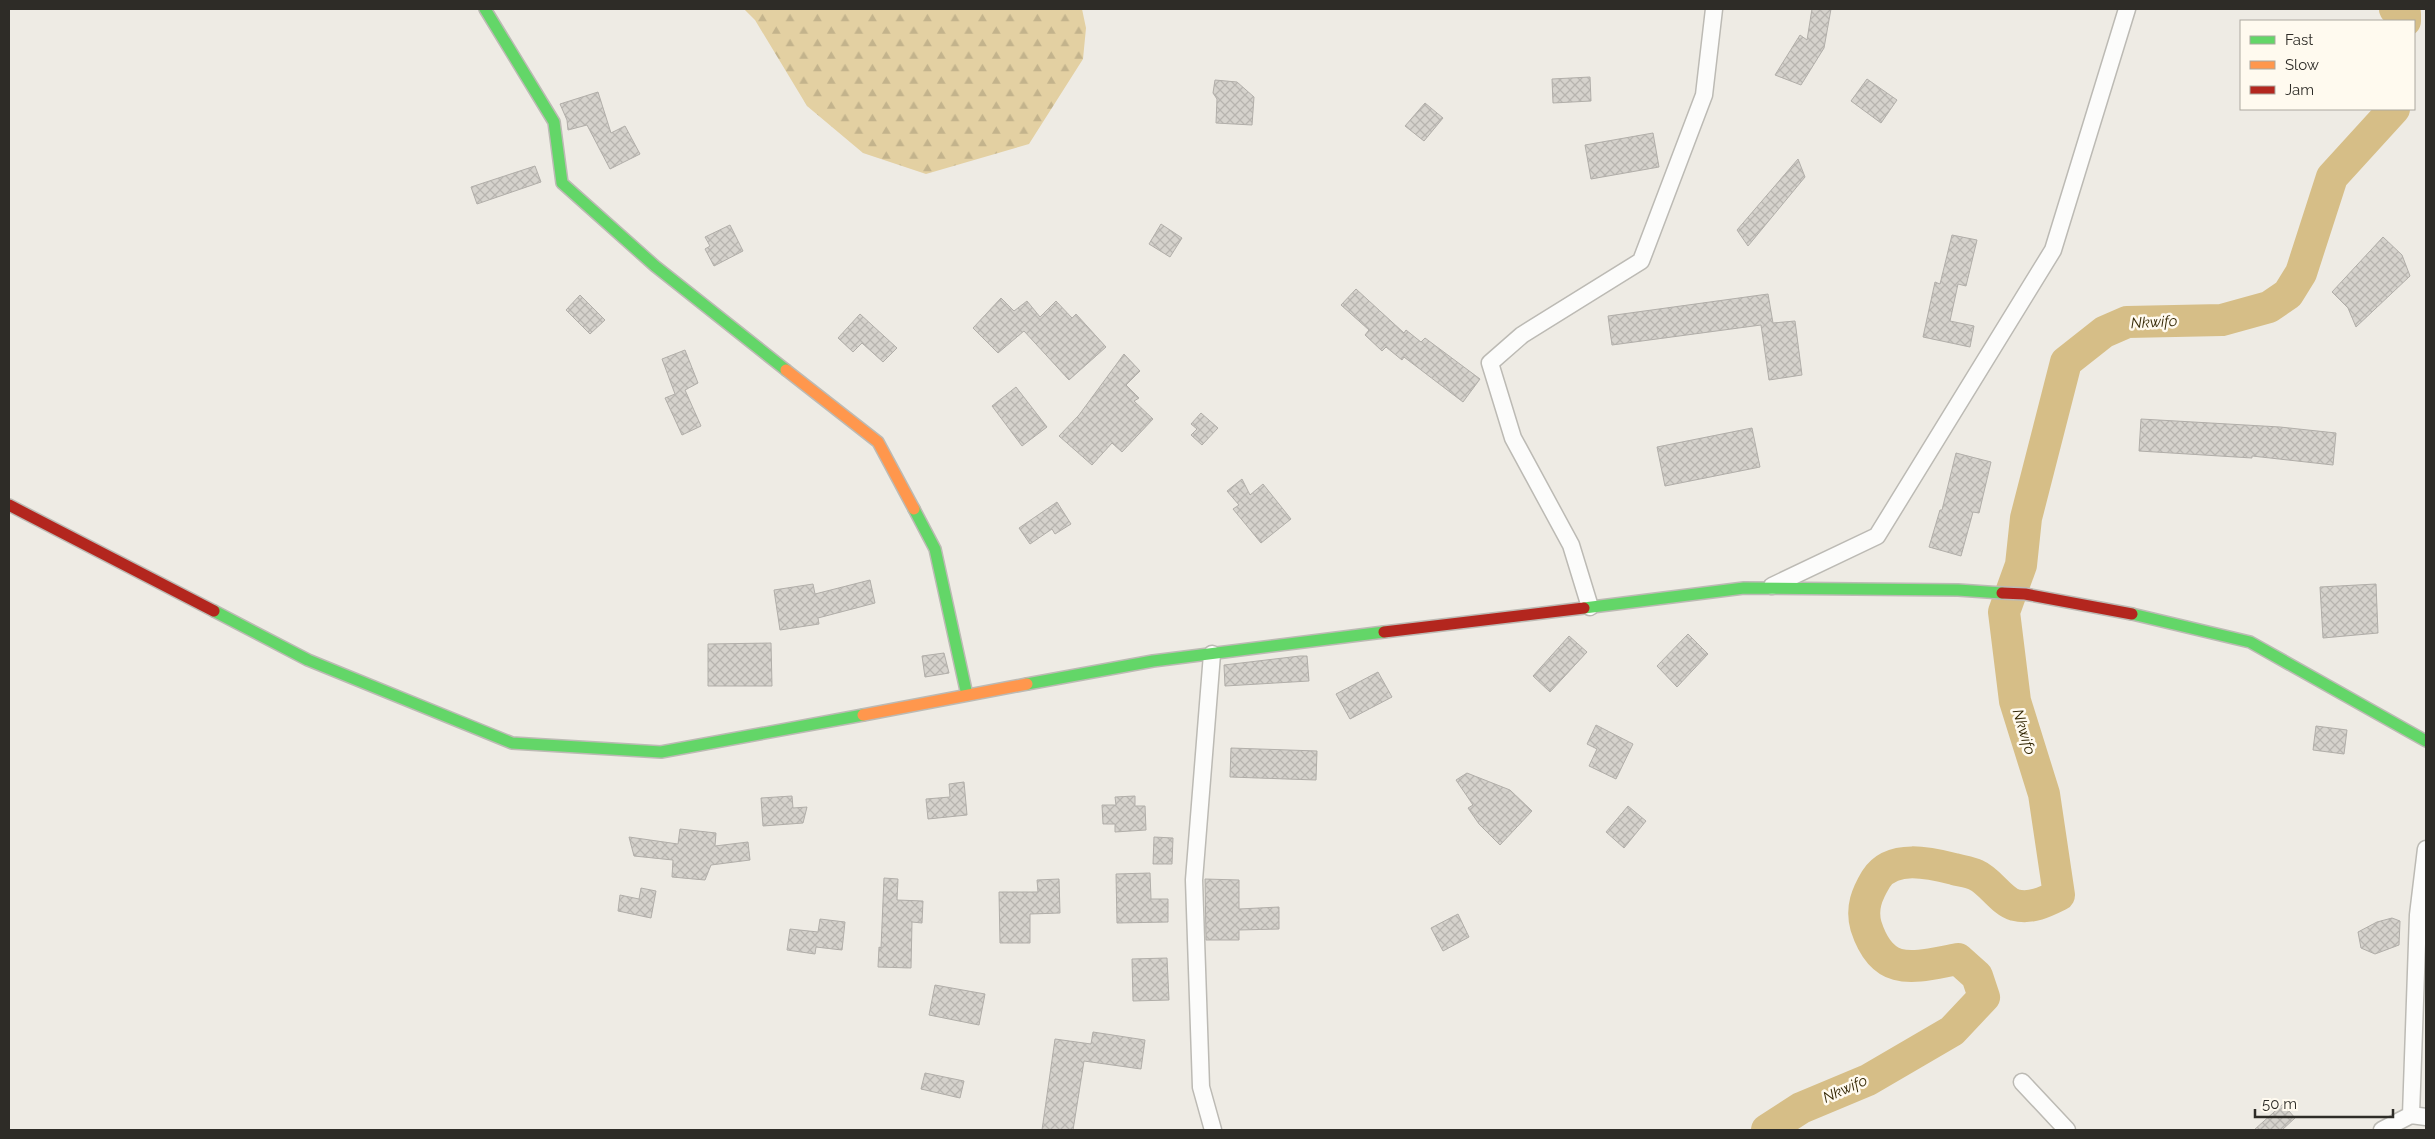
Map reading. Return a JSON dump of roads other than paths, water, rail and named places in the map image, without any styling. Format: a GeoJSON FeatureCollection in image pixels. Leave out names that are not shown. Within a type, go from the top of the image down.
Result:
{"type":"FeatureCollection","features":[{"type":"Feature","properties":{"kind":"street"},"geometry":{"type":"LineString","coordinates":[[485,9],[554,122],[562,183],[655,266],[878,442],[935,549],[967,696]]}},
{"type":"Feature","properties":{"kind":"street"},"geometry":{"type":"LineString","coordinates":[[1768,588],[1877,536],[2053,250],[2127,9]]}},
{"type":"Feature","properties":{"kind":"street"},"geometry":{"type":"LineString","coordinates":[[1590,607],[1570,545],[1513,438],[1490,363],[1522,335],[1641,261],[1704,95],[1711,11]]}},
{"type":"Feature","properties":{"kind":"street"},"geometry":{"type":"LineString","coordinates":[[9,505],[308,660],[512,743],[661,752],[1152,661],[1744,588],[1994,592],[2025,594],[2113,609],[2250,642],[2426,741]]}},
{"type":"Feature","properties":{"kind":"street"},"geometry":{"type":"LineString","coordinates":[[1212,654],[1194,880],[1201,1087],[1213,1130]]}},
{"type":"Feature","properties":{"kind":"street"},"geometry":{"type":"LineString","coordinates":[[2382,1130],[2419,1116],[2421,974],[2418,915],[2426,849]]}},
{"type":"Feature","properties":{"kind":"street"},"geometry":{"type":"LineString","coordinates":[[2022,1082],[2067,1130]]}},
{"type":"Feature","properties":{"kind":"waterway","name":"Nkwifo"},"geometry":{"type":"LineString","coordinates":[[2395,9],[2405,14],[2405,20]]}},
{"type":"Feature","properties":{"kind":"waterway","name":"Nkwifo"},"geometry":{"type":"LineString","coordinates":[[1767,1130],[1801,1108],[1868,1080],[1952,1031],[1984,997],[1977,976],[1958,959],[1914,966],[1891,962],[1881,955],[1873,943],[1866,926],[1864,913],[1870,890],[1883,871],[1901,863],[1912,862],[1968,872],[1981,878],[2010,903],[2021,906],[2038,904],[2059,895],[2044,794],[2015,701],[2004,612],[2021,565],[2026,518],[2066,362],[2104,332],[2127,322],[2222,320],[2269,307],[2288,294],[2301,273],[2332,177],[2393,110]]}}]}
